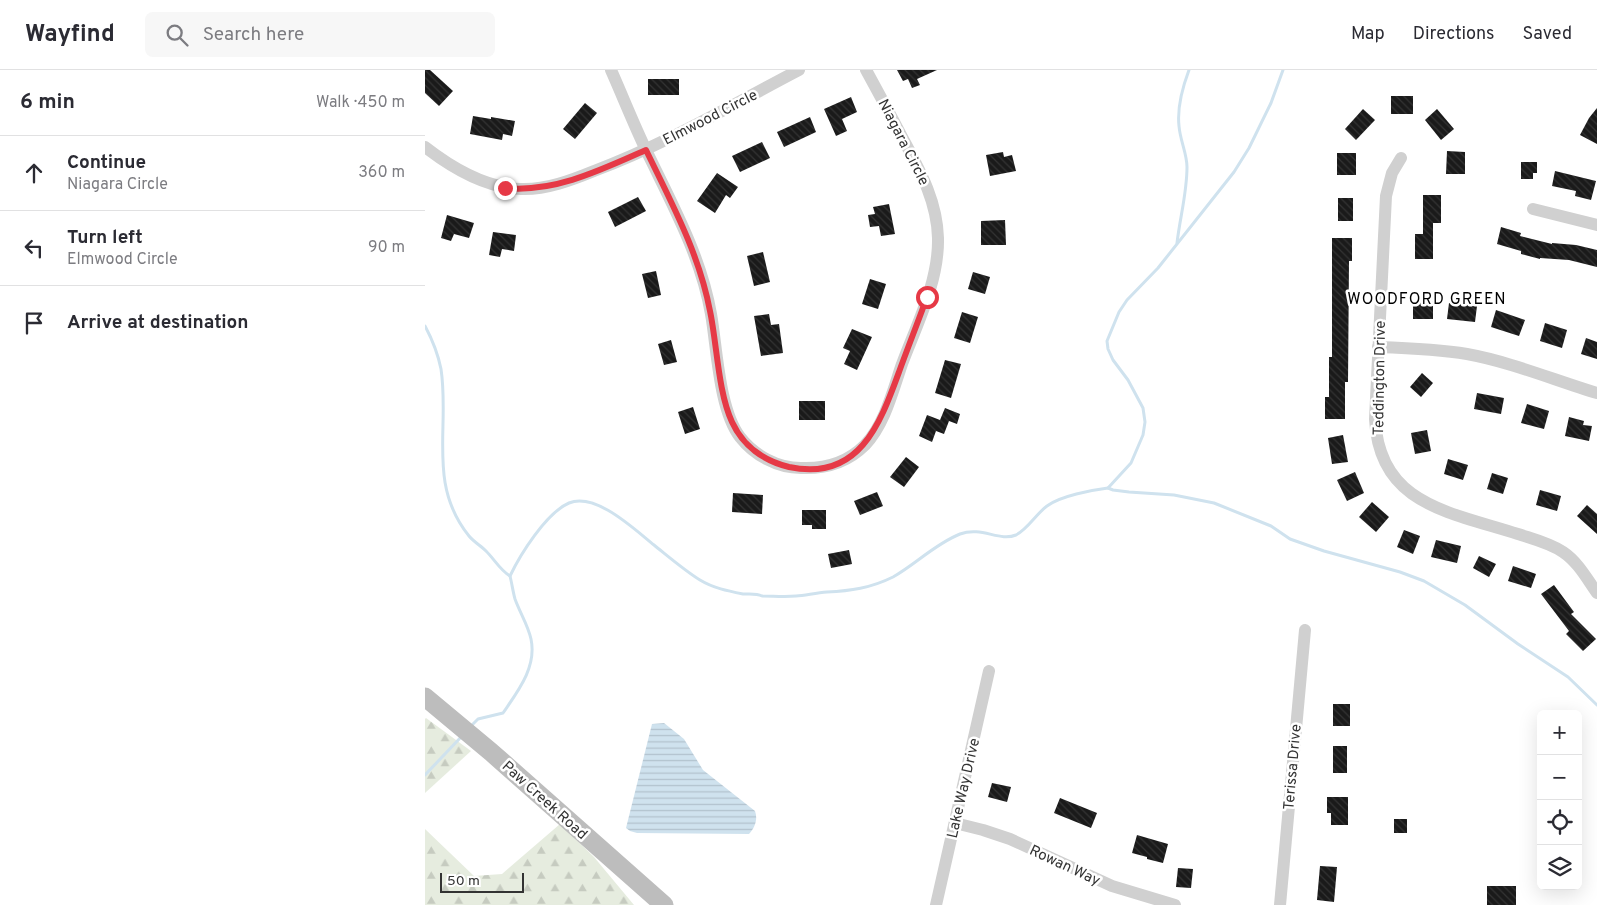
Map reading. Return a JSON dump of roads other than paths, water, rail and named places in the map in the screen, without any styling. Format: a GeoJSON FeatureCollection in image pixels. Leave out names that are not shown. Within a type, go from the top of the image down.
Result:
{"type":"FeatureCollection","features":[{"type":"Feature","properties":{"kind":"street","name":"Niagara Circle"},"geometry":{"type":"LineString","coordinates":[[611,70],[646,150],[679,218],[701,271],[710,311],[725,407],[736,430],[751,448],[770,461],[795,468],[817,468],[831,465],[852,455],[864,445],[877,427],[889,401],[934,273],[938,248],[936,216],[931,195],[921,172],[867,70]]}},
{"type":"Feature","properties":{"kind":"street","name":"Elmwood Circle"},"geometry":{"type":"LineString","coordinates":[[425,147],[451,165],[485,182],[505,188],[521,190],[559,184],[646,150],[799,70]]}},
{"type":"Feature","properties":{"kind":"street","name":"Teddington Drive"},"geometry":{"type":"LineString","coordinates":[[1401,158],[1392,173],[1386,196],[1378,347],[1375,432],[1385,464],[1399,483],[1411,494],[1434,507],[1550,544],[1564,552],[1576,564],[1597,593]]}},
{"type":"Feature","properties":{"kind":"street"},"geometry":{"type":"LineString","coordinates":[[1533,209],[1597,226]]}},
{"type":"Feature","properties":{"kind":"street"},"geometry":{"type":"LineString","coordinates":[[1378,347],[1468,354],[1501,362],[1597,393]]}},
{"type":"Feature","properties":{"kind":"street","name":"Terissa Drive"},"geometry":{"type":"LineString","coordinates":[[1281,905],[1305,630]]}},
{"type":"Feature","properties":{"kind":"street","name":"Lake Way Drive"},"geometry":{"type":"LineString","coordinates":[[936,905],[989,671]]}},
{"type":"Feature","properties":{"kind":"street","name":"Paw Creek Road"},"geometry":{"type":"LineString","coordinates":[[425,697],[478,741],[664,905]]}},
{"type":"Feature","properties":{"kind":"street","name":"Rowan Way"},"geometry":{"type":"LineString","coordinates":[[955,823],[1010,839],[1111,886],[1175,905]]}},
{"type":"Feature","properties":{"kind":"water"},"geometry":{"type":"Polygon","coordinates":[[[664,723],[684,739],[703,770],[755,811],[755,823],[749,834],[637,833],[626,828],[652,724],[664,723]]]}},
{"type":"Feature","properties":{"kind":"waterway"},"geometry":{"type":"LineString","coordinates":[[1177,243],[1187,177],[1179,112],[1189,70]]}},
{"type":"Feature","properties":{"kind":"waterway"},"geometry":{"type":"LineString","coordinates":[[1108,488],[1131,463],[1143,435],[1145,422],[1143,408],[1108,349],[1107,341],[1119,312],[1127,300],[1158,268],[1234,172],[1249,148],[1271,103],[1283,70]]}},
{"type":"Feature","properties":{"kind":"waterway"},"geometry":{"type":"LineString","coordinates":[[425,326],[435,347],[441,369],[444,476],[448,496],[456,516],[469,536],[510,576],[515,599],[531,639],[532,649],[529,669],[503,713],[478,719],[470,727]]}},
{"type":"Feature","properties":{"kind":"waterway"},"geometry":{"type":"LineString","coordinates":[[510,576],[527,546],[551,516],[569,503],[580,501],[591,503],[615,514],[688,572],[710,585],[743,594],[796,596],[852,590],[877,584],[893,577],[942,543],[960,534],[976,532],[1003,537],[1016,535],[1047,506],[1076,494],[1108,488],[1129,492],[1174,495],[1214,503],[1271,526],[1290,539],[1424,581],[1465,605],[1518,644],[1568,677],[1597,705]]}},
{"type":"Feature","properties":{"kind":"waterway"},"geometry":{"type":"LineString","coordinates":[[425,775],[462,736]]}},
{"type":"Feature","properties":{"kind":"district","name":"WOODFORD GREEN"},"geometry":{"type":"Point","coordinates":[1427,298]}}]}
